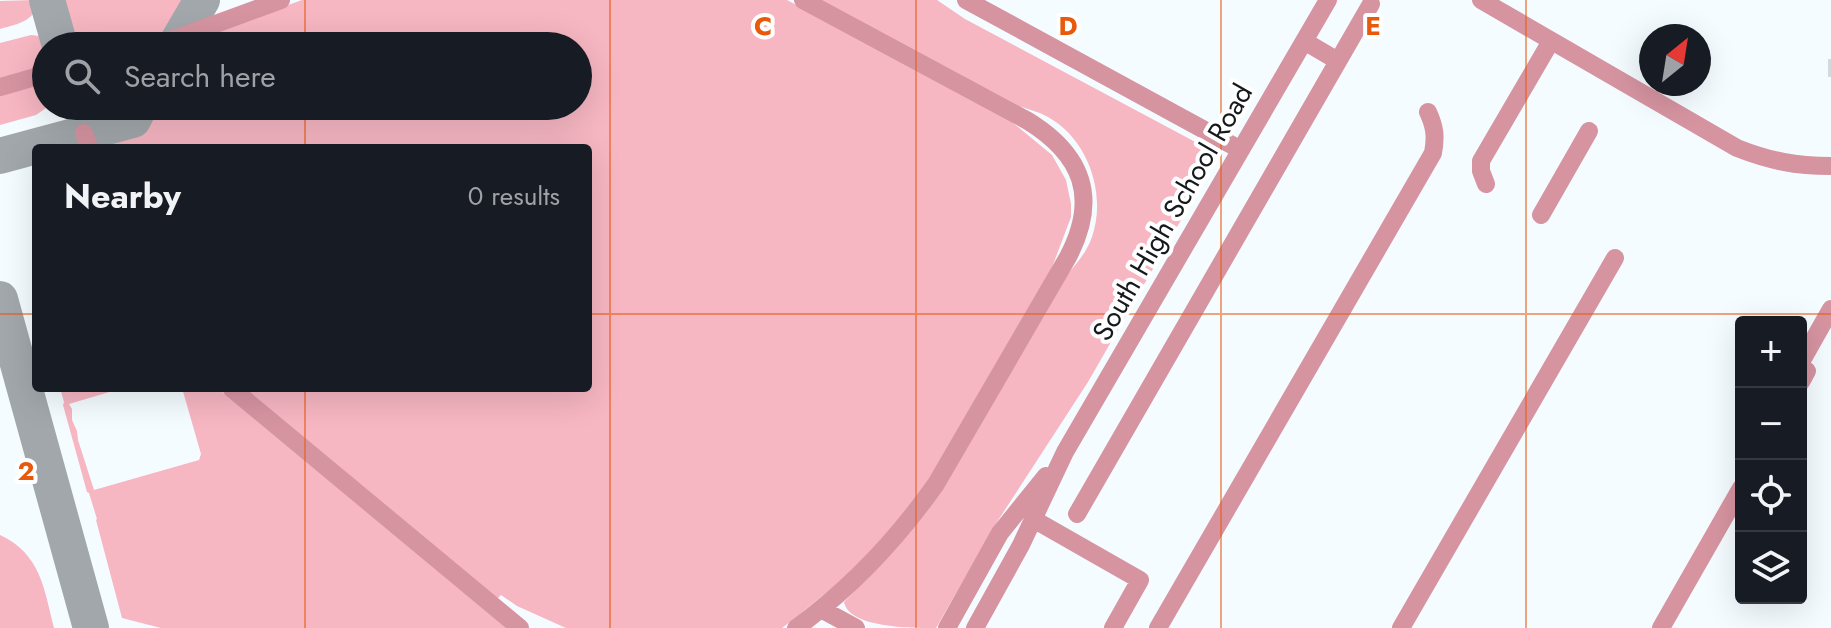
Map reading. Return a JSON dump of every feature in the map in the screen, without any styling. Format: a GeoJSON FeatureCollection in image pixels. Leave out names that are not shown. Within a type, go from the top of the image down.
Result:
{"type":"FeatureCollection","features":[{"type":"Feature","properties":{"kind":"street"},"geometry":{"type":"LineString","coordinates":[[194,32],[281,0]]}},
{"type":"Feature","properties":{"kind":"street"},"geometry":{"type":"LineString","coordinates":[[796,628],[846,587],[885,549],[936,484],[1068,257],[1081,225],[1084,204],[1072,162],[1046,132],[803,0]]}},
{"type":"Feature","properties":{"kind":"street"},"geometry":{"type":"LineString","coordinates":[[966,0],[1241,150]]}},
{"type":"Feature","properties":{"kind":"street","name":"South High School Road"},"geometry":{"type":"LineString","coordinates":[[982,625],[1065,452],[1328,0]]}},
{"type":"Feature","properties":{"kind":"street"},"geometry":{"type":"LineString","coordinates":[[1481,0],[1737,148],[1786,164],[1831,166]]}},
{"type":"Feature","properties":{"kind":"street"},"geometry":{"type":"LineString","coordinates":[[1077,514],[1371,4]]}},
{"type":"Feature","properties":{"kind":"street"},"geometry":{"type":"LineString","coordinates":[[1304,41],[1338,61]]}},
{"type":"Feature","properties":{"kind":"street"},"geometry":{"type":"LineString","coordinates":[[1486,184],[1481,161],[1551,41]]}},
{"type":"Feature","properties":{"kind":"street"},"geometry":{"type":"LineString","coordinates":[[0,87],[32,78]]}},
{"type":"Feature","properties":{"kind":"street"},"geometry":{"type":"LineString","coordinates":[[1158,628],[1433,153],[1435,126],[1428,112]]}},
{"type":"Feature","properties":{"kind":"street"},"geometry":{"type":"LineString","coordinates":[[1541,215],[1589,131]]}},
{"type":"Feature","properties":{"kind":"street"},"geometry":{"type":"LineString","coordinates":[[1401,628],[1615,258]]}},
{"type":"Feature","properties":{"kind":"street"},"geometry":{"type":"LineString","coordinates":[[1807,362],[1831,309]]}},
{"type":"Feature","properties":{"kind":"street"},"geometry":{"type":"LineString","coordinates":[[236,392],[520,628]]}},
{"type":"Feature","properties":{"kind":"street","name":"South High School Road"},"geometry":{"type":"LineString","coordinates":[[947,628],[1000,533],[1065,452]]}},
{"type":"Feature","properties":{"kind":"street"},"geometry":{"type":"LineString","coordinates":[[1661,628],[1735,498]]}},
{"type":"Feature","properties":{"kind":"street"},"geometry":{"type":"LineString","coordinates":[[1033,519],[1140,580],[1113,628]]}},
{"type":"Feature","properties":{"kind":"street"},"geometry":{"type":"LineString","coordinates":[[821,609],[856,628]]}},
{"type":"Feature","properties":{"kind":"shaded area"},"geometry":{"type":"Polygon","coordinates":[[[34,0],[35,11],[28,18],[0,29],[0,1],[34,0]]]}},
{"type":"Feature","properties":{"kind":"shaded area"},"geometry":{"type":"Polygon","coordinates":[[[58,0],[188,0],[170,32],[68,32],[58,0]]]}},
{"type":"Feature","properties":{"kind":"shaded area"},"geometry":{"type":"Polygon","coordinates":[[[302,0],[787,0],[1006,117],[1052,155],[1066,180],[1071,217],[1051,270],[948,451],[914,502],[851,573],[782,628],[566,628],[517,606],[501,595],[497,599],[245,392],[592,392],[592,144],[113,144],[136,131],[144,120],[592,120],[592,32],[214,32],[302,0]]]}},
{"type":"Feature","properties":{"kind":"shaded area"},"geometry":{"type":"Polygon","coordinates":[[[817,0],[937,0],[965,19],[1201,145],[1208,157],[1208,173],[1088,382],[997,522],[936,628],[897,627],[869,622],[848,611],[844,602],[886,558],[1064,278],[1087,249],[1096,220],[1095,186],[1091,169],[1074,139],[1048,117],[1012,104],[817,0]]]}},
{"type":"Feature","properties":{"kind":"shaded area"},"geometry":{"type":"Polygon","coordinates":[[[32,35],[32,69],[0,79],[0,43],[32,35]]]}},
{"type":"Feature","properties":{"kind":"shaded area"},"geometry":{"type":"Polygon","coordinates":[[[32,87],[32,116],[0,125],[0,95],[32,87]]]}},
{"type":"Feature","properties":{"kind":"shaded area"},"geometry":{"type":"Polygon","coordinates":[[[61,392],[110,392],[69,404],[94,490],[199,460],[201,454],[183,392],[222,392],[510,628],[161,628],[122,618],[61,392]]]}},
{"type":"Feature","properties":{"kind":"shaded area"},"geometry":{"type":"Polygon","coordinates":[[[0,535],[24,552],[39,574],[54,628],[0,628],[0,535]]]}},
{"type":"Feature","properties":{"kind":"taxiway"},"geometry":{"type":"LineString","coordinates":[[47,0],[56,32]]}},
{"type":"Feature","properties":{"kind":"taxiway"},"geometry":{"type":"LineString","coordinates":[[183,32],[202,0]]}},
{"type":"Feature","properties":{"kind":"taxiway"},"geometry":{"type":"LineString","coordinates":[[44,144],[133,120]]}},
{"type":"Feature","properties":{"kind":"taxiway"},"geometry":{"type":"LineString","coordinates":[[0,156],[32,147]]}},
{"type":"Feature","properties":{"kind":"taxiway"},"geometry":{"type":"LineString","coordinates":[[0,299],[91,628]]}}]}
